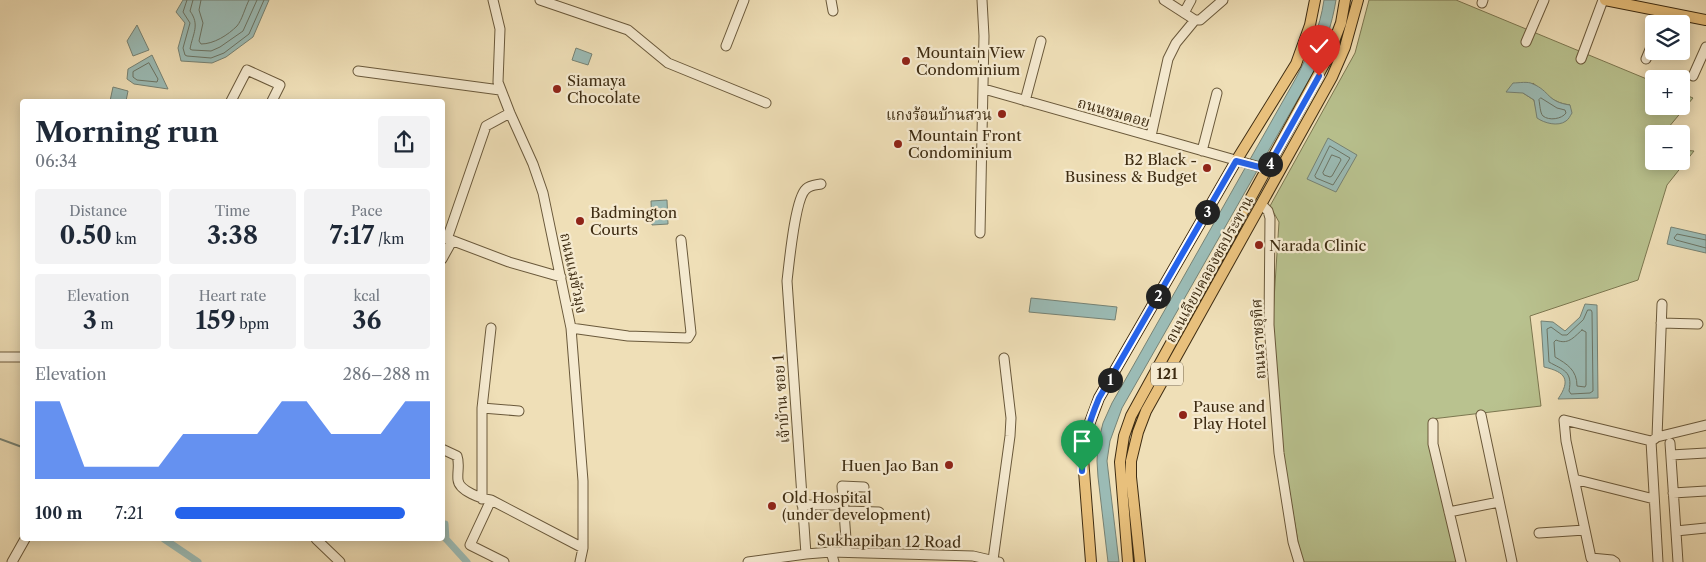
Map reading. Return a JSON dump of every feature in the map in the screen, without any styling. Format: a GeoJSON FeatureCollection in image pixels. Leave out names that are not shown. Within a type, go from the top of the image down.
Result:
{"type":"FeatureCollection","features":[{"type":"Feature","properties":{"kind":"main road"},"geometry":{"type":"LineString","coordinates":[[1091,562],[1082,471],[1084,445],[1090,419],[1099,398],[1236,161],[1296,64],[1310,25],[1315,0]]}},
{"type":"Feature","properties":{"kind":"main road","name":"ถนนเลียบคลองชลประทาน"},"geometry":{"type":"LineString","coordinates":[[1128,562],[1120,462],[1124,436],[1131,416],[1328,57],[1336,38],[1346,0]]}},
{"type":"Feature","properties":{"kind":"main road","name":"ถนนเลียบคลองชลประทาน"},"geometry":{"type":"LineString","coordinates":[[1140,562],[1131,461],[1138,432],[1146,411],[1332,77],[1347,41],[1358,0]]}},
{"type":"Feature","properties":{"kind":"main road"},"geometry":{"type":"LineString","coordinates":[[1604,0],[1706,20]]}},
{"type":"Feature","properties":{"kind":"main road"},"geometry":{"type":"LineString","coordinates":[[1250,199],[1262,205]]}},
{"type":"Feature","properties":{"kind":"street"},"geometry":{"type":"LineString","coordinates":[[540,0],[628,30],[668,63],[766,104]]}},
{"type":"Feature","properties":{"kind":"street"},"geometry":{"type":"LineString","coordinates":[[726,46],[744,0]]}},
{"type":"Feature","properties":{"kind":"street"},"geometry":{"type":"LineString","coordinates":[[831,0],[833,11]]}},
{"type":"Feature","properties":{"kind":"street"},"geometry":{"type":"LineString","coordinates":[[980,233],[984,89],[982,0]]}},
{"type":"Feature","properties":{"kind":"street"},"geometry":{"type":"LineString","coordinates":[[1164,0],[1195,20],[1200,20],[1222,0]]}},
{"type":"Feature","properties":{"kind":"street"},"geometry":{"type":"LineString","coordinates":[[1184,13],[1191,0]]}},
{"type":"Feature","properties":{"kind":"street"},"geometry":{"type":"LineString","coordinates":[[1526,42],[1544,0]]}},
{"type":"Feature","properties":{"kind":"street"},"geometry":{"type":"LineString","coordinates":[[1581,58],[1604,0]]}},
{"type":"Feature","properties":{"kind":"street","name":"ถนนแม่ขัวมุง"},"geometry":{"type":"LineString","coordinates":[[494,1],[500,29],[497,72],[500,90],[533,164],[543,193],[571,328],[583,472],[582,548],[580,562]]}},
{"type":"Feature","properties":{"kind":"street"},"geometry":{"type":"LineString","coordinates":[[1151,136],[1168,59],[1176,43],[1195,20]]}},
{"type":"Feature","properties":{"kind":"street"},"geometry":{"type":"LineString","coordinates":[[1025,101],[1040,41]]}},
{"type":"Feature","properties":{"kind":"street"},"geometry":{"type":"LineString","coordinates":[[1694,76],[1706,47]]}},
{"type":"Feature","properties":{"kind":"street"},"geometry":{"type":"LineString","coordinates":[[232,99],[248,70],[280,85],[273,99]]}},
{"type":"Feature","properties":{"kind":"street"},"geometry":{"type":"LineString","coordinates":[[358,71],[500,90]]}},
{"type":"Feature","properties":{"kind":"street","name":"ถนนชมดอย"},"geometry":{"type":"LineString","coordinates":[[984,89],[1267,169]]}},
{"type":"Feature","properties":{"kind":"street"},"geometry":{"type":"LineString","coordinates":[[1202,151],[1217,93]]}},
{"type":"Feature","properties":{"kind":"street"},"geometry":{"type":"LineString","coordinates":[[510,113],[486,126],[447,239],[509,262],[561,277]]}},
{"type":"Feature","properties":{"kind":"street","name":"เจ้าบ้าน ซอย 1"},"geometry":{"type":"LineString","coordinates":[[806,554],[787,282],[792,242],[802,193],[809,187],[820,184]]}},
{"type":"Feature","properties":{"kind":"street","name":"ถนนราชอุทิศ"},"geometry":{"type":"LineString","coordinates":[[1262,205],[1268,211],[1270,218],[1269,325],[1279,453],[1293,542],[1299,562]]}},
{"type":"Feature","properties":{"kind":"street"},"geometry":{"type":"LineString","coordinates":[[571,328],[628,336],[688,338],[691,333],[682,240]]}},
{"type":"Feature","properties":{"kind":"street"},"geometry":{"type":"LineString","coordinates":[[1658,562],[1654,500],[1654,439],[1662,304]]}},
{"type":"Feature","properties":{"kind":"street"},"geometry":{"type":"LineString","coordinates":[[1661,323],[1698,324]]}},
{"type":"Feature","properties":{"kind":"street"},"geometry":{"type":"LineString","coordinates":[[491,328],[482,408],[487,499],[470,545],[504,562]]}},
{"type":"Feature","properties":{"kind":"street"},"geometry":{"type":"LineString","coordinates":[[0,357],[20,357]]}},
{"type":"Feature","properties":{"kind":"street"},"geometry":{"type":"LineString","coordinates":[[996,561],[1011,418],[1004,358]]}},
{"type":"Feature","properties":{"kind":"street"},"geometry":{"type":"LineString","coordinates":[[482,408],[519,411]]}},
{"type":"Feature","properties":{"kind":"street"},"geometry":{"type":"LineString","coordinates":[[1481,415],[1512,562]]}},
{"type":"Feature","properties":{"kind":"street"},"geometry":{"type":"LineString","coordinates":[[1615,562],[1591,558],[1566,442],[1564,420],[1654,439],[1706,425]]}},
{"type":"Feature","properties":{"kind":"street"},"geometry":{"type":"LineString","coordinates":[[1433,423],[1433,444],[1461,562]]}},
{"type":"Feature","properties":{"kind":"street"},"geometry":{"type":"LineString","coordinates":[[1670,443],[1678,562]]}},
{"type":"Feature","properties":{"kind":"street"},"geometry":{"type":"LineString","coordinates":[[445,450],[457,456],[459,486],[582,548]]}},
{"type":"Feature","properties":{"kind":"street"},"geometry":{"type":"LineString","coordinates":[[1670,455],[1706,453]]}},
{"type":"Feature","properties":{"kind":"street"},"geometry":{"type":"LineString","coordinates":[[1574,480],[1654,500]]}},
{"type":"Feature","properties":{"kind":"street"},"geometry":{"type":"LineString","coordinates":[[848,552],[842,486],[864,486]]}},
{"type":"Feature","properties":{"kind":"street"},"geometry":{"type":"LineString","coordinates":[[1673,493],[1706,490]]}},
{"type":"Feature","properties":{"kind":"street"},"geometry":{"type":"LineString","coordinates":[[1449,512],[1499,502]]}},
{"type":"Feature","properties":{"kind":"street"},"geometry":{"type":"LineString","coordinates":[[802,505],[879,512]]}},
{"type":"Feature","properties":{"kind":"street"},"geometry":{"type":"LineString","coordinates":[[1676,531],[1706,528]]}},
{"type":"Feature","properties":{"kind":"street"},"geometry":{"type":"LineString","coordinates":[[1539,533],[1585,530]]}},
{"type":"Feature","properties":{"kind":"street"},"geometry":{"type":"LineString","coordinates":[[12,562],[24,541]]}},
{"type":"Feature","properties":{"kind":"street"},"geometry":{"type":"LineString","coordinates":[[318,541],[340,562]]}},
{"type":"Feature","properties":{"kind":"street"},"geometry":{"type":"LineString","coordinates":[[831,552],[834,562]]}},
{"type":"Feature","properties":{"kind":"street","name":"Sukhapiban 12 Road"},"geometry":{"type":"LineString","coordinates":[[748,562],[831,552],[950,559],[973,556],[996,561]]}},
{"type":"Feature","properties":{"kind":"green space"},"geometry":{"type":"Polygon","coordinates":[[[1369,0],[1456,0],[1645,78],[1645,115],[1679,115],[1670,125],[1645,125],[1645,170],[1679,170],[1667,185],[1638,280],[1530,316],[1541,406],[1432,419],[1457,562],[1303,562],[1282,448],[1272,331],[1279,222],[1270,206],[1355,53],[1369,0]],[[1533,83],[1523,93],[1534,100],[1536,109],[1570,105],[1554,100],[1533,83]]]}},
{"type":"Feature","properties":{"kind":"water"},"geometry":{"type":"Polygon","coordinates":[[[183,0],[269,0],[253,37],[226,57],[212,63],[181,61],[178,48],[185,23],[176,12],[183,0]]]}},
{"type":"Feature","properties":{"kind":"water"},"geometry":{"type":"Polygon","coordinates":[[[1324,0],[1336,0],[1327,36],[1314,71],[1122,408],[1110,441],[1107,461],[1119,562],[1108,562],[1097,461],[1098,443],[1103,423],[1112,403],[1296,78],[1313,40],[1324,0]]]}},
{"type":"Feature","properties":{"kind":"water"},"geometry":{"type":"Polygon","coordinates":[[[137,25],[149,50],[133,56],[127,41],[137,25]]]}},
{"type":"Feature","properties":{"kind":"water"},"geometry":{"type":"Polygon","coordinates":[[[576,48],[592,54],[588,65],[572,60],[576,48]]]}},
{"type":"Feature","properties":{"kind":"water"},"geometry":{"type":"Polygon","coordinates":[[[152,55],[168,89],[134,84],[127,79],[128,69],[152,55]]]}},
{"type":"Feature","properties":{"kind":"water"},"geometry":{"type":"Polygon","coordinates":[[[1513,83],[1531,83],[1539,87],[1553,99],[1570,105],[1572,113],[1567,120],[1559,124],[1551,124],[1540,120],[1537,118],[1534,100],[1523,93],[1506,92],[1513,83]]]}},
{"type":"Feature","properties":{"kind":"water"},"geometry":{"type":"Polygon","coordinates":[[[113,87],[128,91],[126,99],[110,99],[113,87]]]}},
{"type":"Feature","properties":{"kind":"water"},"geometry":{"type":"Polygon","coordinates":[[[1328,138],[1357,155],[1336,192],[1307,179],[1328,138]]]}},
{"type":"Feature","properties":{"kind":"water"},"geometry":{"type":"Polygon","coordinates":[[[667,200],[668,224],[652,225],[651,201],[667,200]]]}},
{"type":"Feature","properties":{"kind":"water"},"geometry":{"type":"Polygon","coordinates":[[[1671,227],[1706,235],[1706,253],[1667,244],[1671,227]]]}},
{"type":"Feature","properties":{"kind":"water"},"geometry":{"type":"Polygon","coordinates":[[[1031,298],[1117,307],[1115,320],[1029,312],[1031,298]]]}},
{"type":"Feature","properties":{"kind":"water"},"geometry":{"type":"Polygon","coordinates":[[[1585,304],[1597,305],[1598,398],[1558,399],[1565,382],[1562,374],[1544,367],[1541,321],[1553,322],[1565,331],[1580,317],[1585,304]]]}},
{"type":"Feature","properties":{"kind":"waterway"},"geometry":{"type":"LineString","coordinates":[[0,439],[20,446]]}},
{"type":"Feature","properties":{"kind":"waterway"},"geometry":{"type":"LineString","coordinates":[[445,524],[446,539],[467,562]]}},
{"type":"Feature","properties":{"kind":"waterway"},"geometry":{"type":"LineString","coordinates":[[167,541],[198,562]]}},
{"type":"Feature","properties":{"kind":"place","name":"Mountain View Condominium"},"geometry":{"type":"Point","coordinates":[906,61]}},
{"type":"Feature","properties":{"kind":"place","name":"Siamaya Chocolate"},"geometry":{"type":"Point","coordinates":[557,89]}},
{"type":"Feature","properties":{"kind":"place","name":"แกงร้อนบ้านสวน"},"geometry":{"type":"Point","coordinates":[1002,114]}},
{"type":"Feature","properties":{"kind":"place","name":"Mountain Front Condominium"},"geometry":{"type":"Point","coordinates":[898,144]}},
{"type":"Feature","properties":{"kind":"place","name":"B2 Black - Business & Budget"},"geometry":{"type":"Point","coordinates":[1207,168]}},
{"type":"Feature","properties":{"kind":"place","name":"Badmington Courts"},"geometry":{"type":"Point","coordinates":[580,221]}},
{"type":"Feature","properties":{"kind":"place","name":"Narada Clinic"},"geometry":{"type":"Point","coordinates":[1259,245]}},
{"type":"Feature","properties":{"kind":"place","name":"Pause and Play Hotel"},"geometry":{"type":"Point","coordinates":[1183,415]}},
{"type":"Feature","properties":{"kind":"place","name":"Huen Jao Ban"},"geometry":{"type":"Point","coordinates":[949,465]}},
{"type":"Feature","properties":{"kind":"place","name":"Old Hospital (under development)"},"geometry":{"type":"Point","coordinates":[772,506]}},
{"type":"Feature","properties":{"kind":"route"},"geometry":{"type":"LineString","coordinates":[[1082,471],[1082,458],[1087,430],[1099,398],[1236,161],[1267,169],[1319,76]]}}]}
